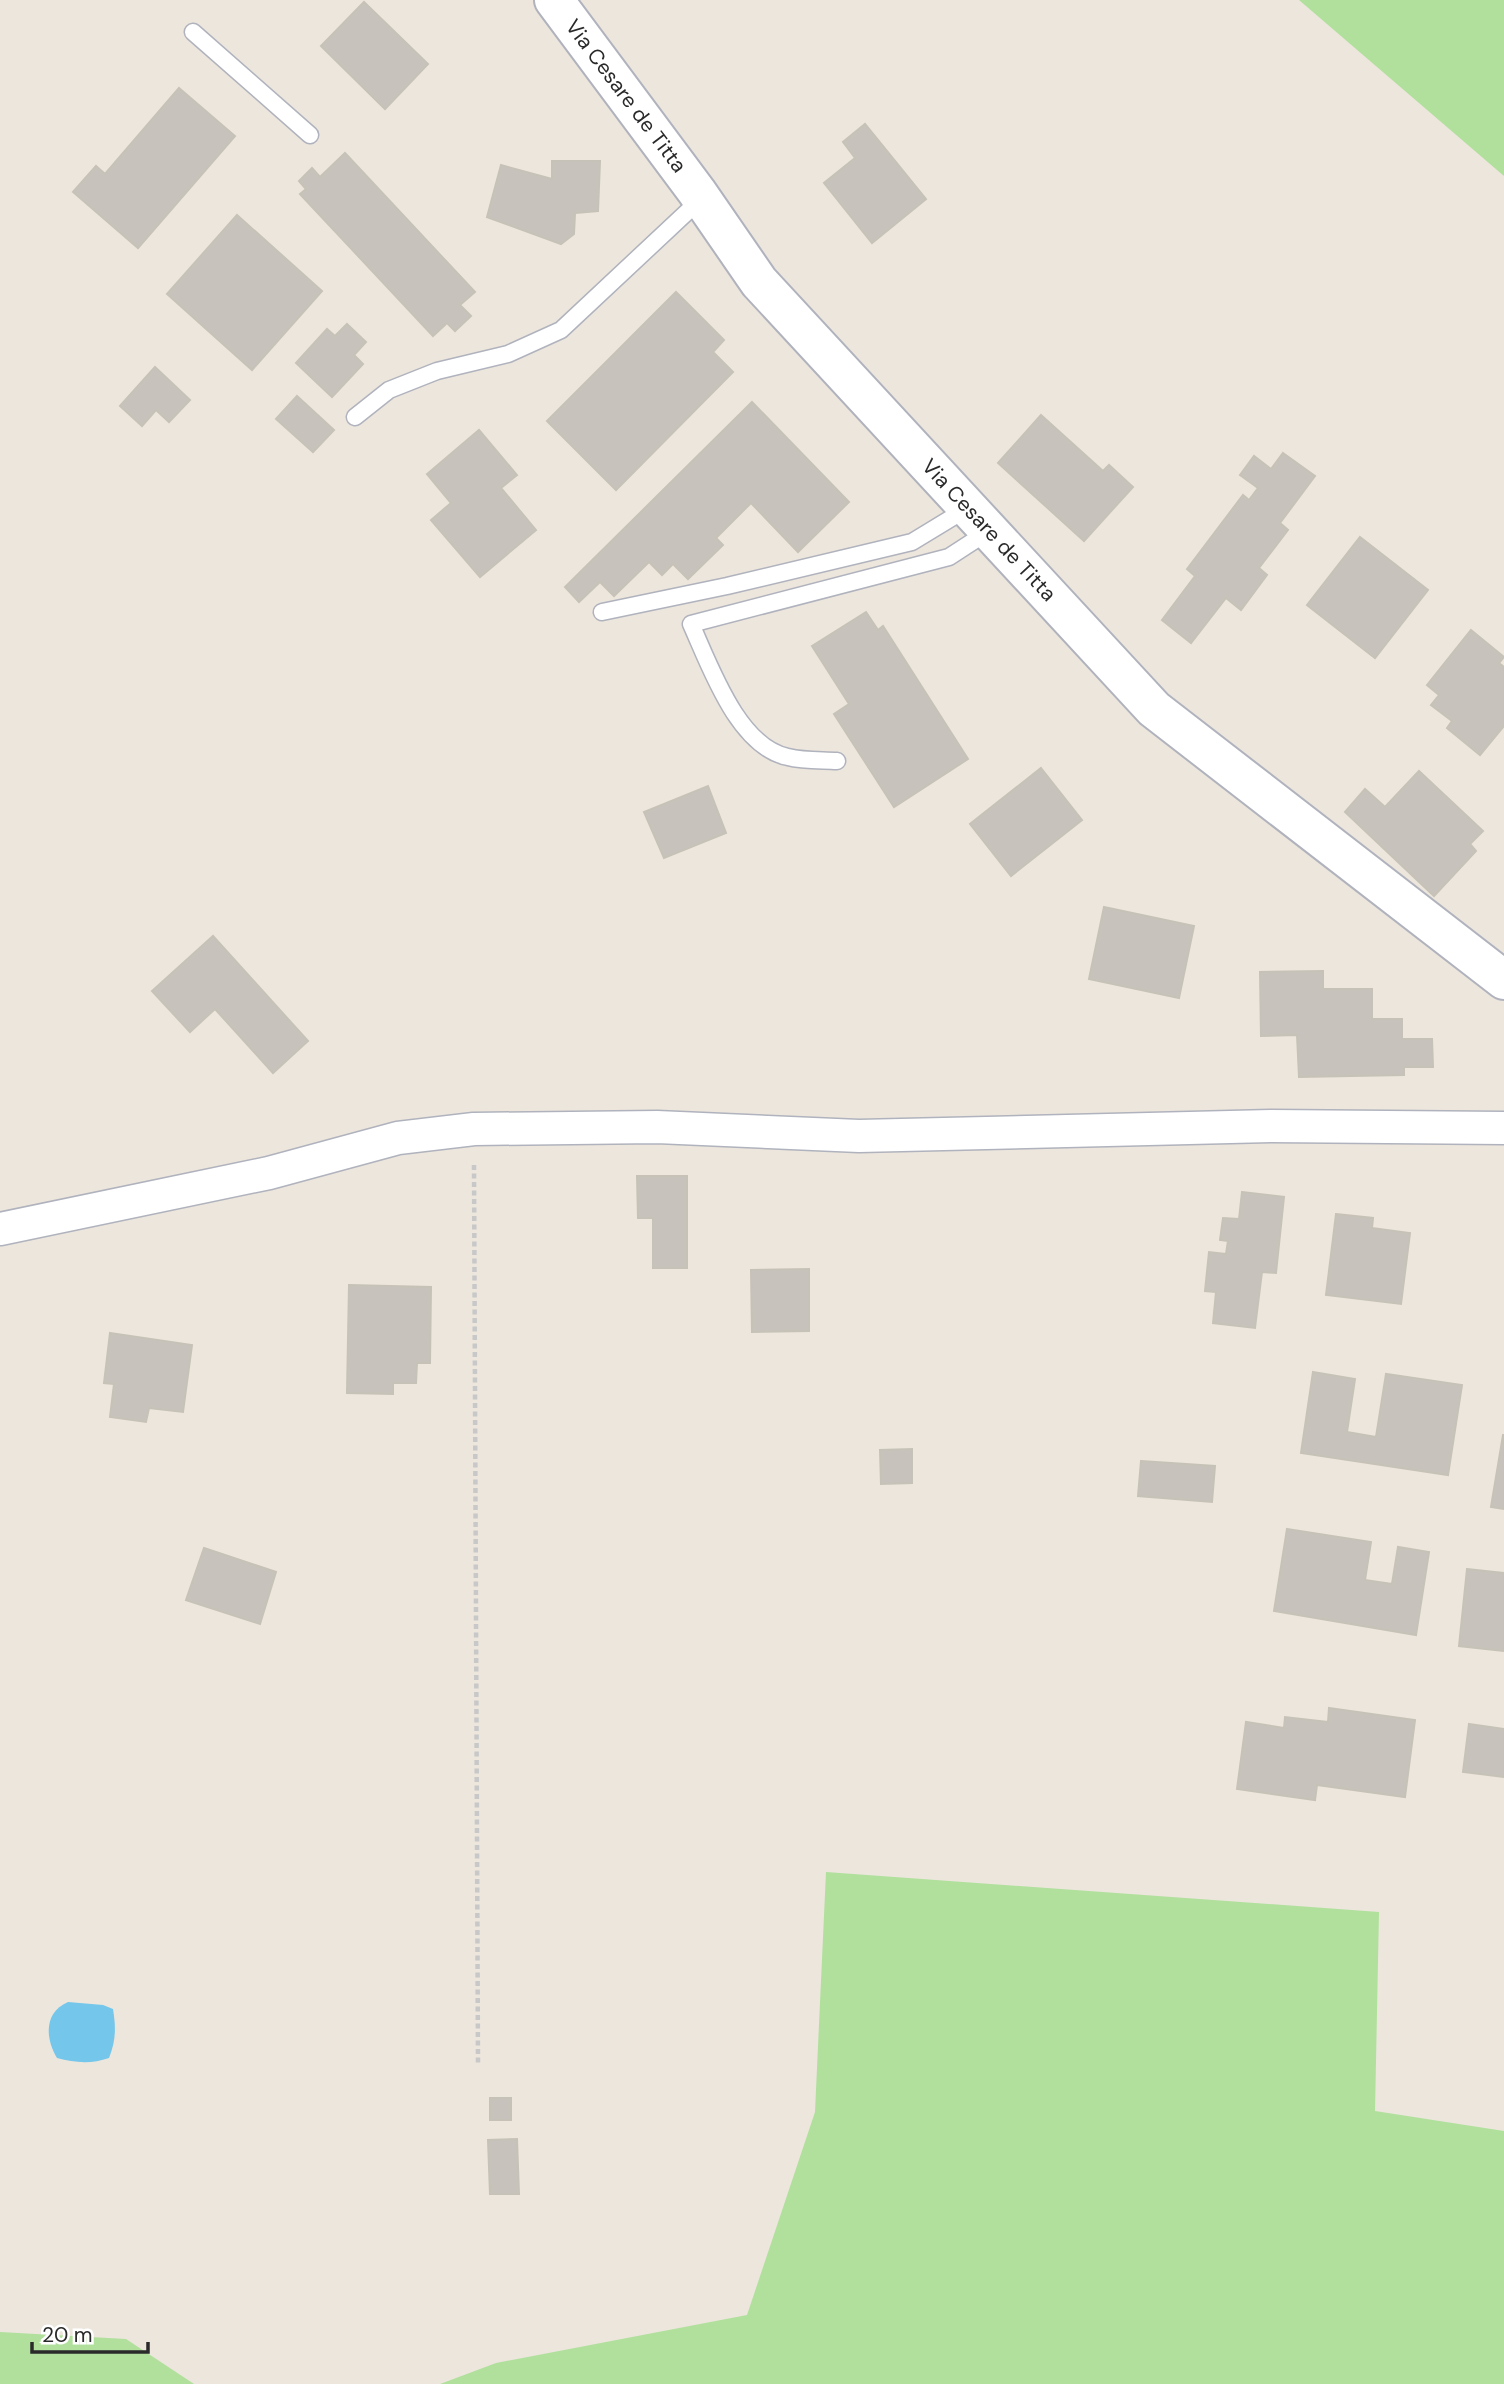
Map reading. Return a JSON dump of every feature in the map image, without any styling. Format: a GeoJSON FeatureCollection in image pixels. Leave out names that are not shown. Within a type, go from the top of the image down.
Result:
{"type":"FeatureCollection","features":[{"type":"Feature","properties":{"kind":"street","name":"Via Cesare de Titta"},"geometry":{"type":"LineString","coordinates":[[554,0],[702,198],[759,282],[1154,709],[1504,980]]}},
{"type":"Feature","properties":{"kind":"street"},"geometry":{"type":"LineString","coordinates":[[0,1229],[269,1173],[398,1138],[474,1129],[657,1128],[859,1136],[1271,1126],[1504,1128]]}},
{"type":"Feature","properties":{"kind":"lane"},"geometry":{"type":"LineString","coordinates":[[193,32],[310,135]]}},
{"type":"Feature","properties":{"kind":"lane"},"geometry":{"type":"LineString","coordinates":[[355,417],[389,390],[437,371],[508,354],[561,330],[702,198]]}},
{"type":"Feature","properties":{"kind":"lane"},"geometry":{"type":"LineString","coordinates":[[602,612],[727,586],[912,542],[979,519]]}},
{"type":"Feature","properties":{"kind":"lane"},"geometry":{"type":"LineString","coordinates":[[837,761],[787,757],[760,745],[743,725],[717,681],[691,624],[949,556],[979,519]]}},
{"type":"Feature","properties":{"kind":"path"},"geometry":{"type":"LineString","coordinates":[[474,1129],[478,2063]]}},
{"type":"Feature","properties":{"kind":"green space"},"geometry":{"type":"Polygon","coordinates":[[[1299,0],[1504,0],[1504,176],[1299,0]]]}},
{"type":"Feature","properties":{"kind":"green space"},"geometry":{"type":"Polygon","coordinates":[[[826,1872],[1379,1912],[1375,2111],[1504,2131],[1504,2384],[440,2384],[496,2363],[747,2315],[815,2112],[826,1872]]]}},
{"type":"Feature","properties":{"kind":"green space"},"geometry":{"type":"Polygon","coordinates":[[[0,2332],[126,2339],[194,2384],[0,2384],[0,2332]]]}},
{"type":"Feature","properties":{"kind":"water"},"geometry":{"type":"Polygon","coordinates":[[[68,2002],[103,2005],[113,2009],[115,2034],[109,2058],[83,2062],[57,2058],[50,2042],[49,2026],[54,2012],[68,2002]]]}},
{"type":"Feature","properties":{"kind":"building"},"geometry":{"type":"Polygon","coordinates":[[[364,2],[428,64],[385,109],[321,46],[364,2]]]}},
{"type":"Feature","properties":{"kind":"building"},"geometry":{"type":"Polygon","coordinates":[[[179,88],[235,136],[138,248],[73,192],[96,166],[105,174],[179,88]]]}},
{"type":"Feature","properties":{"kind":"building"},"geometry":{"type":"Polygon","coordinates":[[[865,124],[926,199],[872,243],[824,183],[855,158],[843,142],[865,124]]]}},
{"type":"Feature","properties":{"kind":"building"},"geometry":{"type":"Polygon","coordinates":[[[345,153],[475,292],[460,305],[471,316],[455,331],[447,323],[433,336],[300,194],[306,189],[299,181],[312,168],[320,177],[345,153]]]}},
{"type":"Feature","properties":{"kind":"building"},"geometry":{"type":"Polygon","coordinates":[[[552,161],[600,161],[598,211],[575,213],[574,234],[561,244],[487,217],[501,165],[552,179],[552,161]]]}},
{"type":"Feature","properties":{"kind":"building"},"geometry":{"type":"Polygon","coordinates":[[[237,215],[322,291],[252,370],[167,294],[237,215]]]}},
{"type":"Feature","properties":{"kind":"building"},"geometry":{"type":"Polygon","coordinates":[[[676,292],[724,340],[713,352],[733,372],[616,490],[547,421],[676,292]]]}},
{"type":"Feature","properties":{"kind":"building"},"geometry":{"type":"Polygon","coordinates":[[[347,324],[366,342],[354,355],[363,364],[332,397],[296,363],[327,329],[335,336],[347,324]]]}},
{"type":"Feature","properties":{"kind":"building"},"geometry":{"type":"Polygon","coordinates":[[[155,367],[190,400],[169,422],[156,410],[142,426],[120,406],[155,367]]]}},
{"type":"Feature","properties":{"kind":"building"},"geometry":{"type":"Polygon","coordinates":[[[297,396],[334,430],[313,452],[276,419],[297,396]]]}},
{"type":"Feature","properties":{"kind":"building"},"geometry":{"type":"Polygon","coordinates":[[[752,402],[849,502],[798,552],[751,503],[716,538],[723,545],[688,579],[673,564],[662,575],[649,562],[614,596],[600,582],[579,602],[565,587],[752,402]]]}},
{"type":"Feature","properties":{"kind":"building"},"geometry":{"type":"Polygon","coordinates":[[[1041,415],[1103,471],[1109,465],[1133,487],[1084,541],[998,463],[1041,415]]]}},
{"type":"Feature","properties":{"kind":"building"},"geometry":{"type":"Polygon","coordinates":[[[479,430],[517,475],[501,488],[536,530],[480,577],[431,520],[451,503],[427,474],[479,430]]]}},
{"type":"Feature","properties":{"kind":"building"},"geometry":{"type":"Polygon","coordinates":[[[1283,453],[1315,476],[1280,523],[1288,530],[1259,568],[1267,575],[1241,610],[1226,598],[1191,643],[1162,620],[1195,576],[1187,569],[1243,495],[1249,500],[1258,488],[1240,475],[1254,456],[1271,469],[1283,453]]]}},
{"type":"Feature","properties":{"kind":"building"},"geometry":{"type":"Polygon","coordinates":[[[1360,537],[1428,590],[1375,658],[1307,605],[1360,537]]]}},
{"type":"Feature","properties":{"kind":"building"},"geometry":{"type":"Polygon","coordinates":[[[866,612],[878,630],[883,626],[968,759],[894,807],[834,714],[849,704],[812,646],[866,612]]]}},
{"type":"Feature","properties":{"kind":"building"},"geometry":{"type":"Polygon","coordinates":[[[1471,630],[1504,657],[1499,663],[1504,667],[1504,726],[1480,755],[1447,728],[1452,721],[1431,705],[1439,695],[1427,685],[1471,630]]]}},
{"type":"Feature","properties":{"kind":"building"},"geometry":{"type":"Polygon","coordinates":[[[1041,768],[1082,820],[1011,876],[970,824],[1041,768]]]}},
{"type":"Feature","properties":{"kind":"building"},"geometry":{"type":"Polygon","coordinates":[[[1419,771],[1483,831],[1470,844],[1476,851],[1434,896],[1345,812],[1365,789],[1385,807],[1419,771]]]}},
{"type":"Feature","properties":{"kind":"building"},"geometry":{"type":"Polygon","coordinates":[[[708,786],[726,833],[664,858],[644,812],[708,786]]]}},
{"type":"Feature","properties":{"kind":"building"},"geometry":{"type":"Polygon","coordinates":[[[1104,907],[1194,926],[1179,998],[1089,979],[1104,907]]]}},
{"type":"Feature","properties":{"kind":"building"},"geometry":{"type":"Polygon","coordinates":[[[213,936],[308,1041],[273,1073],[215,1009],[190,1032],[152,991],[213,936]]]}},
{"type":"Feature","properties":{"kind":"building"},"geometry":{"type":"Polygon","coordinates":[[[1323,971],[1323,989],[1372,989],[1372,1019],[1402,1019],[1402,1039],[1432,1039],[1433,1067],[1404,1067],[1404,1075],[1299,1077],[1297,1035],[1261,1036],[1260,972],[1323,971]]]}},
{"type":"Feature","properties":{"kind":"building"},"geometry":{"type":"Polygon","coordinates":[[[637,1176],[687,1176],[687,1268],[653,1268],[653,1218],[638,1218],[637,1176]]]}},
{"type":"Feature","properties":{"kind":"building"},"geometry":{"type":"Polygon","coordinates":[[[1242,1192],[1284,1197],[1276,1273],[1262,1272],[1255,1328],[1213,1323],[1216,1292],[1205,1291],[1209,1252],[1226,1254],[1228,1241],[1220,1240],[1223,1218],[1239,1219],[1242,1192]]]}},
{"type":"Feature","properties":{"kind":"building"},"geometry":{"type":"Polygon","coordinates":[[[1336,1214],[1373,1218],[1372,1228],[1410,1233],[1401,1304],[1326,1295],[1336,1214]]]}},
{"type":"Feature","properties":{"kind":"building"},"geometry":{"type":"Polygon","coordinates":[[[809,1269],[809,1331],[752,1332],[751,1270],[809,1269]]]}},
{"type":"Feature","properties":{"kind":"building"},"geometry":{"type":"Polygon","coordinates":[[[349,1285],[431,1287],[430,1363],[417,1363],[416,1383],[393,1383],[393,1394],[347,1393],[349,1285]]]}},
{"type":"Feature","properties":{"kind":"building"},"geometry":{"type":"Polygon","coordinates":[[[110,1333],[192,1345],[183,1412],[149,1408],[146,1422],[110,1417],[114,1384],[104,1383],[110,1333]]]}},
{"type":"Feature","properties":{"kind":"building"},"geometry":{"type":"Polygon","coordinates":[[[1313,1372],[1355,1379],[1347,1432],[1376,1437],[1386,1374],[1462,1385],[1448,1475],[1301,1453],[1313,1372]]]}},
{"type":"Feature","properties":{"kind":"building"},"geometry":{"type":"Polygon","coordinates":[[[1504,1435],[1504,1509],[1491,1507],[1504,1435]]]}},
{"type":"Feature","properties":{"kind":"building"},"geometry":{"type":"Polygon","coordinates":[[[912,1449],[912,1483],[881,1484],[880,1450],[912,1449]]]}},
{"type":"Feature","properties":{"kind":"building"},"geometry":{"type":"Polygon","coordinates":[[[1141,1461],[1215,1466],[1212,1502],[1138,1496],[1141,1461]]]}},
{"type":"Feature","properties":{"kind":"building"},"geometry":{"type":"Polygon","coordinates":[[[1287,1529],[1371,1542],[1365,1580],[1392,1584],[1398,1547],[1429,1552],[1416,1635],[1274,1611],[1287,1529]]]}},
{"type":"Feature","properties":{"kind":"building"},"geometry":{"type":"Polygon","coordinates":[[[204,1548],[276,1572],[260,1624],[186,1600],[204,1548]]]}},
{"type":"Feature","properties":{"kind":"building"},"geometry":{"type":"Polygon","coordinates":[[[1467,1569],[1504,1573],[1504,1651],[1459,1646],[1467,1569]]]}},
{"type":"Feature","properties":{"kind":"building"},"geometry":{"type":"Polygon","coordinates":[[[1329,1708],[1415,1720],[1405,1797],[1317,1785],[1315,1800],[1237,1789],[1246,1722],[1284,1728],[1285,1717],[1328,1722],[1329,1708]]]}},
{"type":"Feature","properties":{"kind":"building"},"geometry":{"type":"Polygon","coordinates":[[[1469,1724],[1504,1729],[1504,1777],[1463,1772],[1469,1724]]]}},
{"type":"Feature","properties":{"kind":"building"},"geometry":{"type":"Polygon","coordinates":[[[490,2098],[511,2098],[511,2120],[490,2120],[490,2098]]]}},
{"type":"Feature","properties":{"kind":"building"},"geometry":{"type":"Polygon","coordinates":[[[517,2139],[519,2194],[490,2194],[488,2140],[517,2139]]]}}]}
